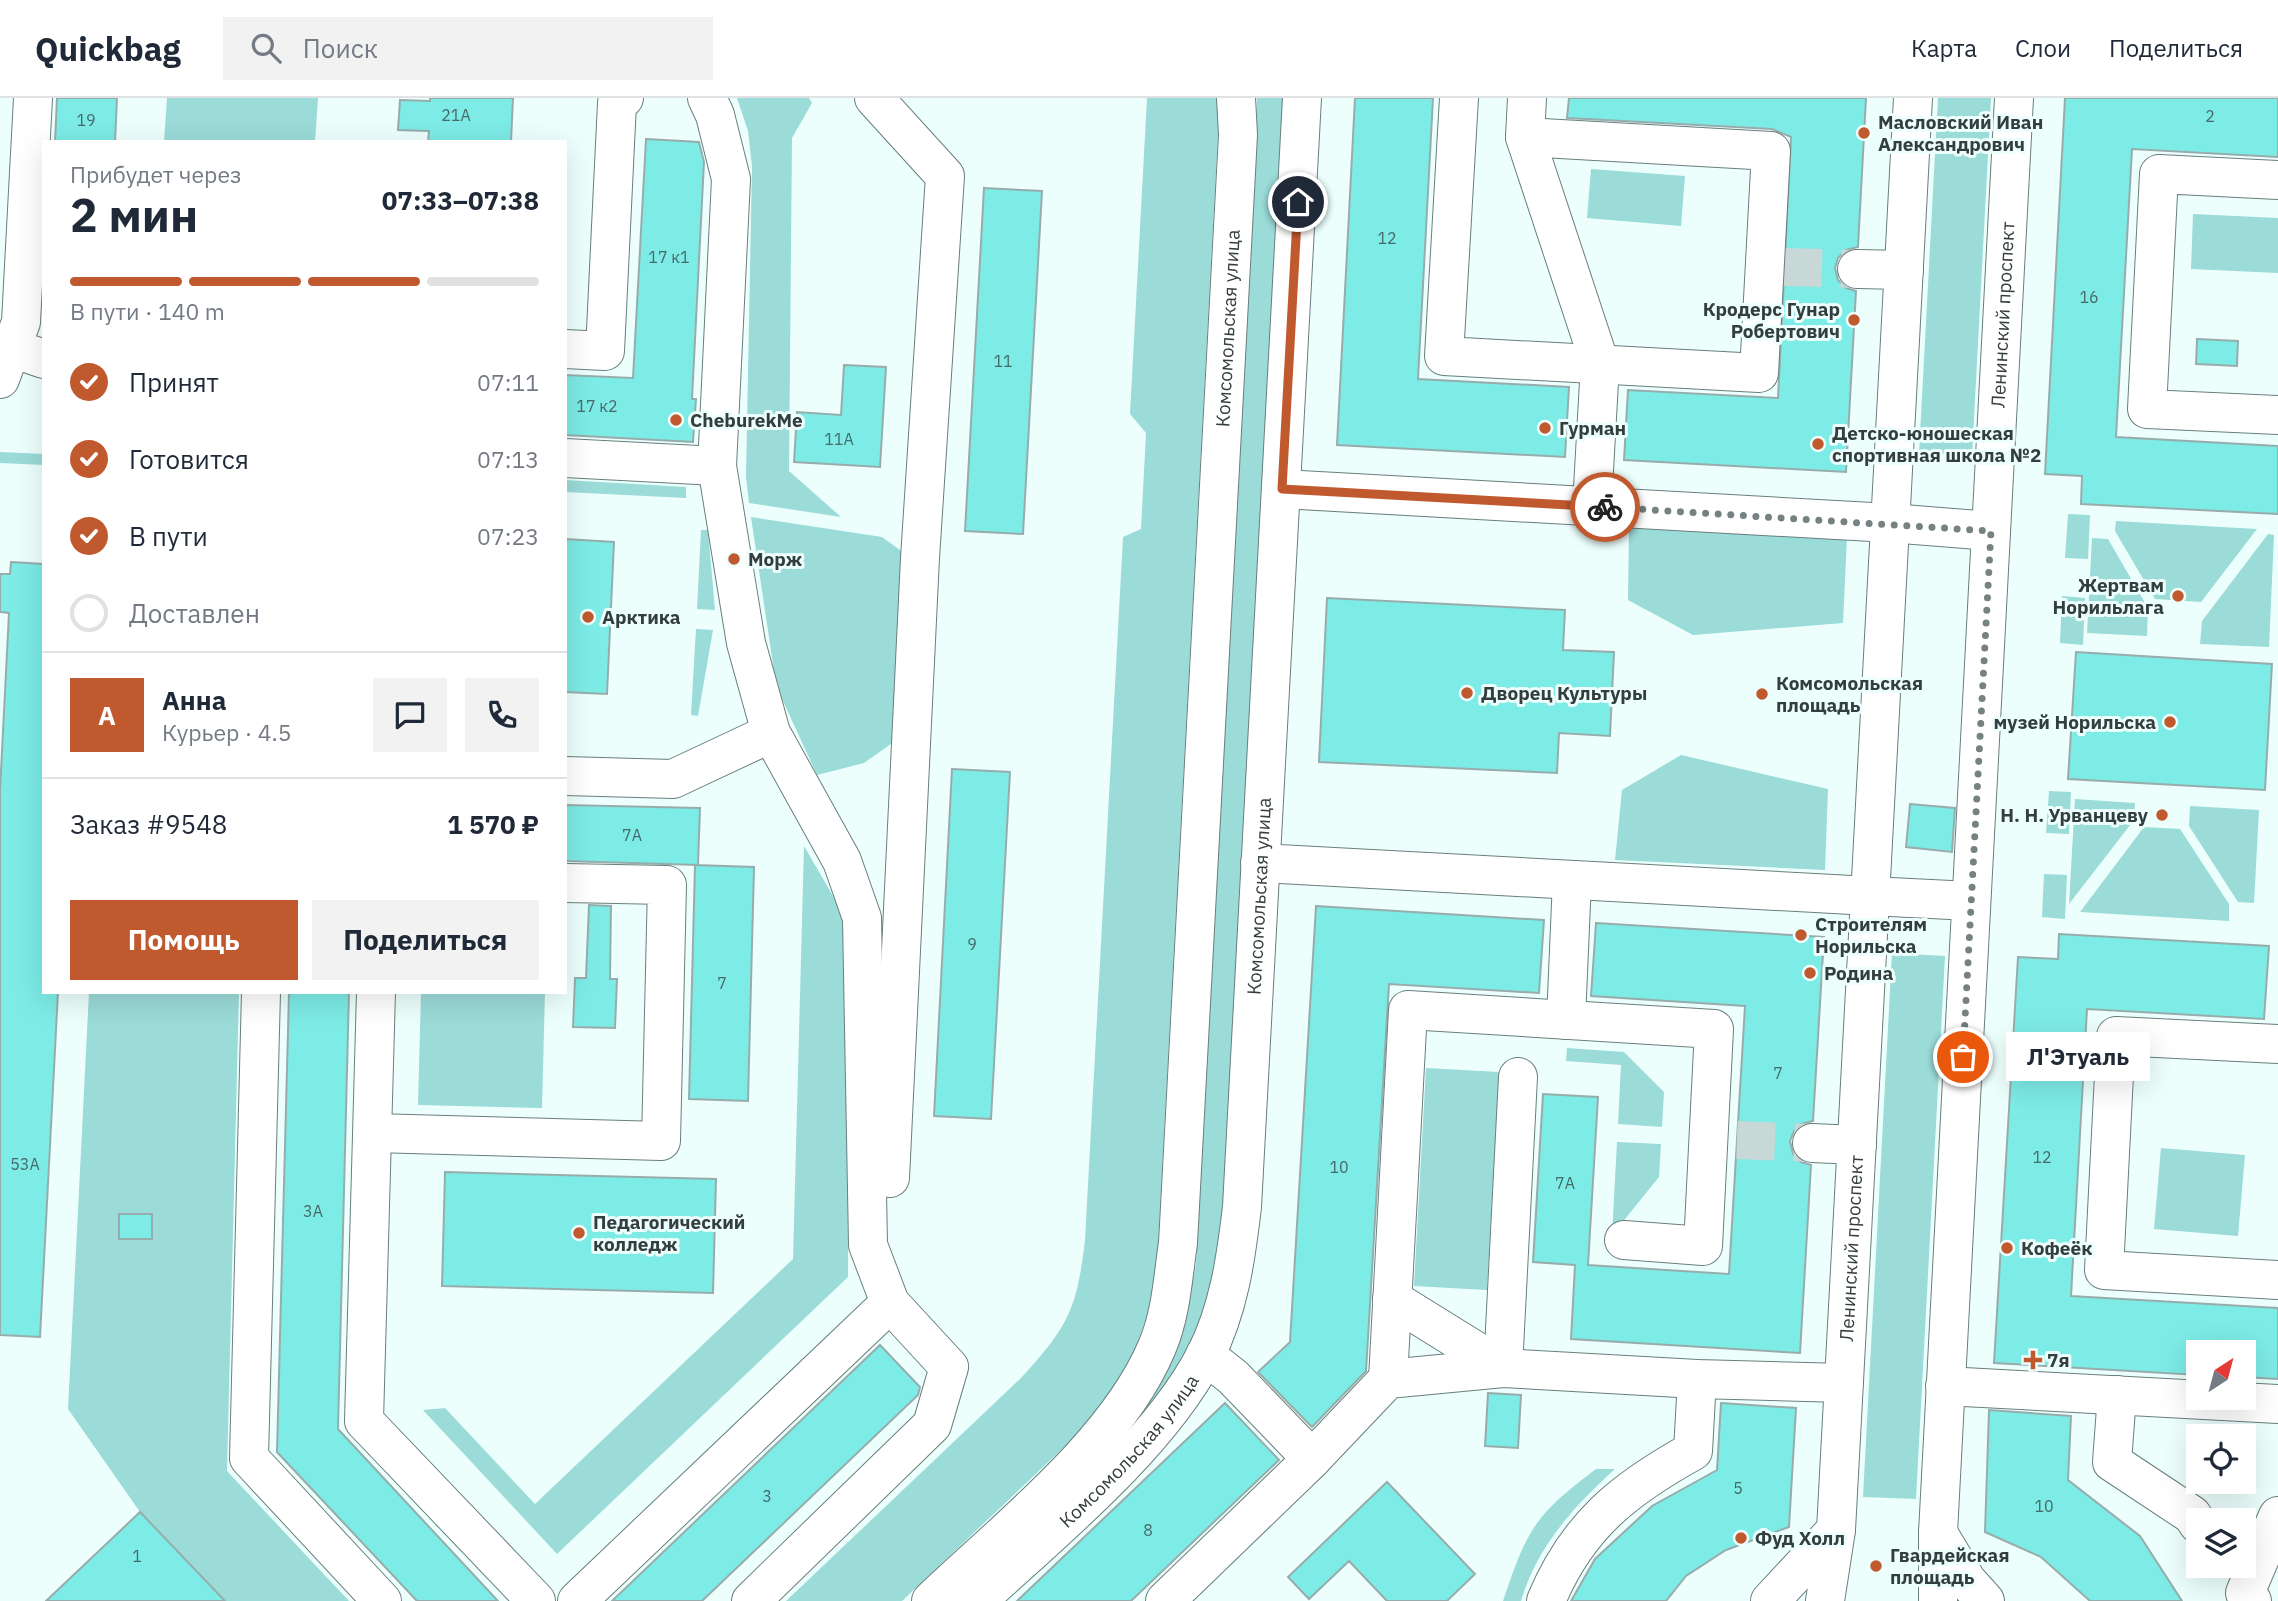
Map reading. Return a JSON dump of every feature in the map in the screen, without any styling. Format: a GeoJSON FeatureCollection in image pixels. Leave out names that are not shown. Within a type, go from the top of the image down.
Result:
{"type":"FeatureCollection","features":[{"type":"Feature","properties":{"kind":"street"},"geometry":{"type":"LineString","coordinates":[[14,357],[21,322],[33,98]]}},
{"type":"Feature","properties":{"kind":"street"},"geometry":{"type":"LineString","coordinates":[[567,349],[605,351],[617,103],[624,98]]}},
{"type":"Feature","properties":{"kind":"street"},"geometry":{"type":"LineString","coordinates":[[707,98],[715,115],[731,178],[717,466],[746,643],[771,733],[842,861],[862,918],[868,1245],[888,1296],[949,1367],[932,1425],[751,1601]]}},
{"type":"Feature","properties":{"kind":"street"},"geometry":{"type":"LineString","coordinates":[[577,1601],[888,1296],[920,548],[945,176],[874,98]]}},
{"type":"Feature","properties":{"kind":"street","name":"Комсомольская улица"},"geometry":{"type":"LineString","coordinates":[[931,1601],[1098,1438],[1142,1377],[1158,1346],[1171,1294],[1181,1187],[1236,162],[1237,98]]}},
{"type":"Feature","properties":{"kind":"street","name":"Комсомольская улица"},"geometry":{"type":"LineString","coordinates":[[977,1601],[1095,1492],[1147,1436],[1187,1386],[1220,1321],[1234,1268],[1242,1206],[1302,98]]}},
{"type":"Feature","properties":{"kind":"street"},"geometry":{"type":"LineString","coordinates":[[1458,98],[1444,356],[1759,373],[1774,267],[1771,151],[1525,137]]}},
{"type":"Feature","properties":{"kind":"street"},"geometry":{"type":"LineString","coordinates":[[1527,98],[1525,137],[1600,365],[1592,506]]}},
{"type":"Feature","properties":{"kind":"street","name":"Ленинский проспект"},"geometry":{"type":"LineString","coordinates":[[1825,1601],[1836,1530],[1913,98]]}},
{"type":"Feature","properties":{"kind":"street","name":"Ленинский проспект"},"geometry":{"type":"LineString","coordinates":[[1938,1601],[1938,1534],[1945,1386],[2014,98]]}},
{"type":"Feature","properties":{"kind":"street"},"geometry":{"type":"LineString","coordinates":[[2278,180],[2159,174],[2147,409],[2278,415]]}},
{"type":"Feature","properties":{"kind":"street"},"geometry":{"type":"LineString","coordinates":[[1857,269],[1904,270]]}},
{"type":"Feature","properties":{"kind":"street"},"geometry":{"type":"LineString","coordinates":[[567,458],[717,466]]}},
{"type":"Feature","properties":{"kind":"street"},"geometry":{"type":"LineString","coordinates":[[1282,489],[1991,531]]}},
{"type":"Feature","properties":{"kind":"street"},"geometry":{"type":"LineString","coordinates":[[567,776],[673,779],[771,733]]}},
{"type":"Feature","properties":{"kind":"street"},"geometry":{"type":"LineString","coordinates":[[1260,863],[1971,901]]}},
{"type":"Feature","properties":{"kind":"street"},"geometry":{"type":"LineString","coordinates":[[1566,1020],[1572,880]]}},
{"type":"Feature","properties":{"kind":"street"},"geometry":{"type":"LineString","coordinates":[[373,1133],[661,1141],[667,885],[567,883]]}},
{"type":"Feature","properties":{"kind":"street"},"geometry":{"type":"LineString","coordinates":[[261,994],[249,1458],[382,1601]]}},
{"type":"Feature","properties":{"kind":"street"},"geometry":{"type":"LineString","coordinates":[[376,994],[364,1421],[536,1601]]}},
{"type":"Feature","properties":{"kind":"street"},"geometry":{"type":"LineString","coordinates":[[1165,1601],[1312,1460],[1388,1379],[1408,1010],[1714,1029],[1723,1139],[1703,1246],[1624,1240]]}},
{"type":"Feature","properties":{"kind":"street"},"geometry":{"type":"LineString","coordinates":[[2278,1044],[2116,1036],[2104,1270],[2278,1280]]}},
{"type":"Feature","properties":{"kind":"street"},"geometry":{"type":"LineString","coordinates":[[1503,1368],[1518,1077]]}},
{"type":"Feature","properties":{"kind":"street"},"geometry":{"type":"LineString","coordinates":[[1812,1143],[1857,1145]]}},
{"type":"Feature","properties":{"kind":"street"},"geometry":{"type":"LineString","coordinates":[[1392,1299],[1503,1368]]}},
{"type":"Feature","properties":{"kind":"street"},"geometry":{"type":"LineString","coordinates":[[1205,1355],[1233,1377],[1312,1460]]}},
{"type":"Feature","properties":{"kind":"street"},"geometry":{"type":"LineString","coordinates":[[1388,1379],[1503,1368],[1697,1379],[1844,1383]]}},
{"type":"Feature","properties":{"kind":"street"},"geometry":{"type":"LineString","coordinates":[[1546,1601],[1560,1567],[1596,1518],[1646,1476],[1693,1451],[1697,1379]]}},
{"type":"Feature","properties":{"kind":"street"},"geometry":{"type":"LineString","coordinates":[[1945,1386],[2278,1404]]}},
{"type":"Feature","properties":{"kind":"street"},"geometry":{"type":"LineString","coordinates":[[2117,1395],[2112,1462],[2186,1511]]}},
{"type":"Feature","properties":{"kind":"street"},"geometry":{"type":"LineString","coordinates":[[2243,1590],[2278,1516]]}},
{"type":"Feature","properties":{"kind":"street"},"geometry":{"type":"LineString","coordinates":[[1770,1601],[1836,1530]]}},
{"type":"Feature","properties":{"kind":"street"},"geometry":{"type":"LineString","coordinates":[[1938,1534],[1967,1581],[1985,1601]]}},
{"type":"Feature","properties":{"kind":"shaded area"},"geometry":{"type":"Polygon","coordinates":[[[167,98],[318,98],[315,140],[164,140],[167,98]]]}},
{"type":"Feature","properties":{"kind":"shaded area"},"geometry":{"type":"Polygon","coordinates":[[[737,98],[809,98],[812,103],[792,138],[789,471],[841,517],[749,503],[746,477],[752,166],[748,131],[737,98]]]}},
{"type":"Feature","properties":{"kind":"shaded area"},"geometry":{"type":"Polygon","coordinates":[[[1147,98],[1220,98],[1157,1264],[1149,1310],[1133,1355],[1109,1396],[1079,1433],[902,1601],[786,1601],[1021,1378],[1050,1345],[1074,1301],[1085,1240],[1123,537],[1141,529],[1146,433],[1130,414],[1147,98]]]}},
{"type":"Feature","properties":{"kind":"shaded area"},"geometry":{"type":"Polygon","coordinates":[[[1257,98],[1285,98],[1224,1219],[1205,1305],[1186,1355],[1160,1394],[1107,1452],[1182,1336],[1196,1264],[1257,98]]]}},
{"type":"Feature","properties":{"kind":"shaded area"},"geometry":{"type":"Polygon","coordinates":[[[1938,98],[1991,98],[1972,456],[1919,453],[1938,98]]]}},
{"type":"Feature","properties":{"kind":"shaded area"},"geometry":{"type":"Polygon","coordinates":[[[1591,169],[1685,176],[1681,226],[1587,218],[1591,169]]]}},
{"type":"Feature","properties":{"kind":"shaded area"},"geometry":{"type":"Polygon","coordinates":[[[2193,214],[2278,218],[2278,273],[2191,269],[2193,214]]]}},
{"type":"Feature","properties":{"kind":"shaded area"},"geometry":{"type":"Polygon","coordinates":[[[0,452],[42,454],[42,465],[0,463],[0,452]]]}},
{"type":"Feature","properties":{"kind":"shaded area"},"geometry":{"type":"Polygon","coordinates":[[[567,480],[686,487],[686,498],[567,492],[567,480]]]}},
{"type":"Feature","properties":{"kind":"shaded area"},"geometry":{"type":"Polygon","coordinates":[[[2068,514],[2090,515],[2088,559],[2065,558],[2068,514]]]}},
{"type":"Feature","properties":{"kind":"shaded area"},"geometry":{"type":"Polygon","coordinates":[[[751,517],[882,537],[911,558],[895,741],[864,763],[817,775],[783,701],[774,671],[751,517]]]}},
{"type":"Feature","properties":{"kind":"shaded area"},"geometry":{"type":"Polygon","coordinates":[[[2116,521],[2257,529],[2201,602],[2155,599],[2115,531],[2116,521]]]}},
{"type":"Feature","properties":{"kind":"shaded area"},"geometry":{"type":"Polygon","coordinates":[[[1629,526],[1847,538],[1843,623],[1693,635],[1628,600],[1629,526]]]}},
{"type":"Feature","properties":{"kind":"shaded area"},"geometry":{"type":"Polygon","coordinates":[[[701,530],[708,530],[715,610],[697,609],[701,530]]]}},
{"type":"Feature","properties":{"kind":"shaded area"},"geometry":{"type":"Polygon","coordinates":[[[2268,534],[2274,535],[2269,647],[2200,644],[2202,621],[2268,534]]]}},
{"type":"Feature","properties":{"kind":"shaded area"},"geometry":{"type":"Polygon","coordinates":[[[2092,538],[2108,539],[2148,608],[2147,636],[2087,633],[2092,538]]]}},
{"type":"Feature","properties":{"kind":"shaded area"},"geometry":{"type":"Polygon","coordinates":[[[2062,596],[2085,598],[2083,645],[2060,643],[2062,596]]]}},
{"type":"Feature","properties":{"kind":"shaded area"},"geometry":{"type":"Polygon","coordinates":[[[696,629],[713,630],[698,716],[691,715],[696,629]]]}},
{"type":"Feature","properties":{"kind":"shaded area"},"geometry":{"type":"Polygon","coordinates":[[[1681,755],[1828,789],[1825,870],[1615,860],[1622,790],[1681,755]]]}},
{"type":"Feature","properties":{"kind":"shaded area"},"geometry":{"type":"Polygon","coordinates":[[[2049,791],[2071,792],[2069,834],[2046,833],[2049,791]]]}},
{"type":"Feature","properties":{"kind":"shaded area"},"geometry":{"type":"Polygon","coordinates":[[[2075,799],[2135,803],[2134,820],[2069,904],[2075,799]]]}},
{"type":"Feature","properties":{"kind":"shaded area"},"geometry":{"type":"Polygon","coordinates":[[[2190,806],[2259,810],[2254,903],[2238,902],[2189,826],[2190,806]]]}},
{"type":"Feature","properties":{"kind":"shaded area"},"geometry":{"type":"Polygon","coordinates":[[[2144,827],[2180,829],[2229,904],[2229,921],[2080,912],[2144,827]]]}},
{"type":"Feature","properties":{"kind":"shaded area"},"geometry":{"type":"Polygon","coordinates":[[[804,846],[847,920],[848,1277],[557,1554],[423,1410],[445,1408],[535,1504],[793,1259],[804,846]]]}},
{"type":"Feature","properties":{"kind":"shaded area"},"geometry":{"type":"Polygon","coordinates":[[[2044,874],[2067,875],[2065,919],[2042,917],[2044,874]]]}},
{"type":"Feature","properties":{"kind":"shaded area"},"geometry":{"type":"Polygon","coordinates":[[[1892,953],[1945,956],[1916,1499],[1863,1497],[1892,953]]]}},
{"type":"Feature","properties":{"kind":"shaded area"},"geometry":{"type":"Polygon","coordinates":[[[89,994],[239,994],[227,1471],[349,1601],[225,1601],[140,1512],[68,1409],[89,994]]]}},
{"type":"Feature","properties":{"kind":"shaded area"},"geometry":{"type":"Polygon","coordinates":[[[421,994],[545,994],[542,1108],[418,1105],[421,994]]]}},
{"type":"Feature","properties":{"kind":"shaded area"},"geometry":{"type":"Polygon","coordinates":[[[1567,1048],[1624,1052],[1664,1092],[1662,1127],[1618,1124],[1621,1065],[1566,1061],[1567,1048]]]}},
{"type":"Feature","properties":{"kind":"shaded area"},"geometry":{"type":"Polygon","coordinates":[[[1426,1068],[1499,1072],[1487,1290],[1414,1286],[1426,1068]]]}},
{"type":"Feature","properties":{"kind":"shaded area"},"geometry":{"type":"Polygon","coordinates":[[[1617,1142],[1661,1144],[1659,1177],[1612,1235],[1617,1142]]]}},
{"type":"Feature","properties":{"kind":"shaded area"},"geometry":{"type":"Polygon","coordinates":[[[2161,1148],[2245,1155],[2238,1236],[2154,1229],[2161,1148]]]}},
{"type":"Feature","properties":{"kind":"shaded area"},"geometry":{"type":"Polygon","coordinates":[[[1596,1469],[1615,1469],[1558,1529],[1537,1563],[1521,1601],[1503,1601],[1519,1556],[1536,1525],[1559,1499],[1596,1469]]]}},
{"type":"Feature","properties":{"kind":"building"},"geometry":{"type":"Polygon","coordinates":[[[57,98],[117,98],[115,140],[55,140],[57,98]]]}},
{"type":"Feature","properties":{"kind":"building"},"geometry":{"type":"Polygon","coordinates":[[[430,98],[513,98],[511,140],[428,140],[429,131],[398,130],[400,100],[430,101],[430,98]]]}},
{"type":"Feature","properties":{"kind":"building"},"geometry":{"type":"Polygon","coordinates":[[[1355,98],[1433,98],[1418,379],[1569,387],[1565,457],[1337,445],[1355,98]]]}},
{"type":"Feature","properties":{"kind":"building"},"geometry":{"type":"Polygon","coordinates":[[[1569,98],[1866,98],[1858,247],[1846,250],[1838,258],[1835,268],[1838,280],[1846,288],[1856,291],[1846,472],[1624,460],[1628,390],[1778,398],[1791,137],[1772,129],[1567,118],[1569,98]]]}},
{"type":"Feature","properties":{"kind":"building"},"geometry":{"type":"Polygon","coordinates":[[[2065,98],[2278,98],[2278,157],[2132,149],[2116,437],[2278,446],[2278,514],[2081,504],[2082,476],[2045,474],[2065,98]]]}},
{"type":"Feature","properties":{"kind":"building"},"geometry":{"type":"Polygon","coordinates":[[[646,139],[699,142],[704,162],[692,399],[696,399],[693,442],[567,435],[567,375],[633,378],[646,139]]]}},
{"type":"Feature","properties":{"kind":"building"},"geometry":{"type":"Polygon","coordinates":[[[984,188],[1042,191],[1023,534],[965,531],[984,188]]]}},
{"type":"Feature","properties":{"kind":"building"},"geometry":{"type":"Polygon","coordinates":[[[2197,339],[2238,341],[2237,366],[2196,364],[2197,339]]]}},
{"type":"Feature","properties":{"kind":"building"},"geometry":{"type":"Polygon","coordinates":[[[844,365],[886,367],[880,467],[794,462],[797,412],[841,415],[844,365]]]}},
{"type":"Feature","properties":{"kind":"building","name":"Арктика"},"geometry":{"type":"Polygon","coordinates":[[[567,539],[614,542],[607,694],[567,692],[567,539]]]}},
{"type":"Feature","properties":{"kind":"building"},"geometry":{"type":"Polygon","coordinates":[[[11,562],[42,564],[42,994],[58,994],[40,1337],[0,1335],[0,791],[9,613],[0,612],[0,574],[10,574],[11,562]]]}},
{"type":"Feature","properties":{"kind":"building","name":"Дворец Культуры"},"geometry":{"type":"Polygon","coordinates":[[[1327,598],[1565,610],[1563,650],[1614,652],[1610,736],[1559,733],[1557,773],[1319,762],[1327,598]]]}},
{"type":"Feature","properties":{"kind":"building","name":"музей Норильска"},"geometry":{"type":"Polygon","coordinates":[[[2076,652],[2272,664],[2265,790],[2068,779],[2076,652]]]}},
{"type":"Feature","properties":{"kind":"building"},"geometry":{"type":"Polygon","coordinates":[[[952,769],[1010,772],[991,1119],[934,1116],[952,769]]]}},
{"type":"Feature","properties":{"kind":"building"},"geometry":{"type":"Polygon","coordinates":[[[1910,804],[1955,808],[1952,852],[1906,847],[1910,804]]]}},
{"type":"Feature","properties":{"kind":"building"},"geometry":{"type":"Polygon","coordinates":[[[567,805],[700,808],[698,865],[567,861],[567,805]]]}},
{"type":"Feature","properties":{"kind":"building"},"geometry":{"type":"Polygon","coordinates":[[[695,865],[754,867],[748,1101],[689,1099],[695,865]]]}},
{"type":"Feature","properties":{"kind":"building"},"geometry":{"type":"Polygon","coordinates":[[[589,905],[611,906],[610,979],[617,979],[615,1028],[573,1027],[575,978],[586,978],[589,905]]]}},
{"type":"Feature","properties":{"kind":"building"},"geometry":{"type":"Polygon","coordinates":[[[1316,906],[1544,920],[1539,993],[1389,984],[1366,1371],[1312,1427],[1258,1372],[1290,1342],[1316,906]]]}},
{"type":"Feature","properties":{"kind":"building"},"geometry":{"type":"Polygon","coordinates":[[[1596,923],[1824,937],[1813,1121],[1801,1124],[1790,1141],[1793,1154],[1801,1162],[1811,1165],[1800,1353],[1571,1339],[1575,1265],[1533,1262],[1543,1094],[1598,1097],[1588,1265],[1729,1274],[1745,1006],[1591,996],[1596,923]]]}},
{"type":"Feature","properties":{"kind":"building"},"geometry":{"type":"Polygon","coordinates":[[[2059,934],[2269,946],[2264,1019],[2087,1009],[2071,1296],[2278,1308],[2278,1379],[2256,1378],[2256,1340],[2186,1340],[2186,1374],[1994,1363],[2018,957],[2058,959],[2059,934]]]}},
{"type":"Feature","properties":{"kind":"building"},"geometry":{"type":"Polygon","coordinates":[[[289,994],[349,994],[338,1429],[498,1601],[417,1601],[277,1452],[289,994]]]}},
{"type":"Feature","properties":{"kind":"building","name":"Педагогический колледж"},"geometry":{"type":"Polygon","coordinates":[[[445,1172],[716,1179],[713,1293],[442,1286],[445,1172]]]}},
{"type":"Feature","properties":{"kind":"building"},"geometry":{"type":"Polygon","coordinates":[[[119,1214],[152,1214],[152,1239],[119,1239],[119,1214]]]}},
{"type":"Feature","properties":{"kind":"building"},"geometry":{"type":"Polygon","coordinates":[[[880,1345],[920,1387],[918,1395],[702,1601],[612,1601],[880,1345]]]}},
{"type":"Feature","properties":{"kind":"building"},"geometry":{"type":"Polygon","coordinates":[[[1488,1393],[1521,1395],[1518,1448],[1485,1446],[1488,1393]]]}},
{"type":"Feature","properties":{"kind":"building"},"geometry":{"type":"Polygon","coordinates":[[[1225,1403],[1279,1460],[1131,1601],[1017,1601],[1225,1403]]]}},
{"type":"Feature","properties":{"kind":"building"},"geometry":{"type":"Polygon","coordinates":[[[1721,1403],[1796,1408],[1789,1527],[1726,1550],[1686,1576],[1666,1601],[1571,1601],[1595,1559],[1652,1506],[1717,1470],[1721,1403]]]}},
{"type":"Feature","properties":{"kind":"building"},"geometry":{"type":"Polygon","coordinates":[[[1989,1410],[2071,1416],[2068,1480],[2140,1536],[2182,1601],[2090,1601],[2041,1557],[1985,1532],[1989,1410]]]}},
{"type":"Feature","properties":{"kind":"building"},"geometry":{"type":"Polygon","coordinates":[[[1387,1482],[1475,1574],[1447,1601],[1387,1601],[1349,1561],[1309,1599],[1288,1577],[1387,1482]]]}},
{"type":"Feature","properties":{"kind":"building"},"geometry":{"type":"Polygon","coordinates":[[[140,1512],[225,1601],[46,1601],[140,1512]]]}},
{"type":"Feature","properties":{"kind":"tunnel"},"geometry":{"type":"LineString","coordinates":[[1784,267],[1857,269]]}},
{"type":"Feature","properties":{"kind":"tunnel"},"geometry":{"type":"LineString","coordinates":[[1737,1140],[1812,1143]]}},
{"type":"Feature","properties":{"kind":"way so far"},"geometry":{"type":"LineString","coordinates":[[1605,507],[1991,531],[1963,1057]]}},
{"type":"Feature","properties":{"kind":"place","name":"Масловский Иван Александрович"},"geometry":{"type":"Point","coordinates":[1864,133]}},
{"type":"Feature","properties":{"kind":"place","name":"Кродерс Гунар Робертович"},"geometry":{"type":"Point","coordinates":[1854,320]}},
{"type":"Feature","properties":{"kind":"place","name":"CheburekMe"},"geometry":{"type":"Point","coordinates":[676,420]}},
{"type":"Feature","properties":{"kind":"place","name":"Гурман"},"geometry":{"type":"Point","coordinates":[1545,428]}},
{"type":"Feature","properties":{"kind":"place","name":"Детско-юношеская спортивная школа №2"},"geometry":{"type":"Point","coordinates":[1818,444]}},
{"type":"Feature","properties":{"kind":"place","name":"Морж"},"geometry":{"type":"Point","coordinates":[734,559]}},
{"type":"Feature","properties":{"kind":"place","name":"Жертвам Норильлага"},"geometry":{"type":"Point","coordinates":[2178,596]}},
{"type":"Feature","properties":{"kind":"place","name":"Арктика"},"geometry":{"type":"Point","coordinates":[588,617]}},
{"type":"Feature","properties":{"kind":"place","name":"Дворец Культуры"},"geometry":{"type":"Point","coordinates":[1467,693]}},
{"type":"Feature","properties":{"kind":"place","name":"Комсомольская площадь"},"geometry":{"type":"Point","coordinates":[1762,694]}},
{"type":"Feature","properties":{"kind":"place","name":"музей Норильска"},"geometry":{"type":"Point","coordinates":[2170,722]}},
{"type":"Feature","properties":{"kind":"place","name":"Н. Н. Урванцеву"},"geometry":{"type":"Point","coordinates":[2162,815]}},
{"type":"Feature","properties":{"kind":"place","name":"Строителям Норильска"},"geometry":{"type":"Point","coordinates":[1801,935]}},
{"type":"Feature","properties":{"kind":"place","name":"Родина"},"geometry":{"type":"Point","coordinates":[1810,973]}},
{"type":"Feature","properties":{"kind":"place","name":"Л'Этуаль"},"geometry":{"type":"Point","coordinates":[1963,1057]}},
{"type":"Feature","properties":{"kind":"place","name":"Педагогический колледж"},"geometry":{"type":"Point","coordinates":[579,1233]}},
{"type":"Feature","properties":{"kind":"place","name":"Кофеёк"},"geometry":{"type":"Point","coordinates":[2007,1248]}},
{"type":"Feature","properties":{"kind":"place","name":"7я"},"geometry":{"type":"Point","coordinates":[2033,1360]}},
{"type":"Feature","properties":{"kind":"place","name":"Фуд Холл"},"geometry":{"type":"Point","coordinates":[1741,1538]}},
{"type":"Feature","properties":{"kind":"place","name":"Гвардейская площадь"},"geometry":{"type":"Point","coordinates":[1876,1566]}},
{"type":"Feature","properties":{"kind":"route"},"geometry":{"type":"LineString","coordinates":[[1298,202],[1282,489],[1605,507]]}}]}
